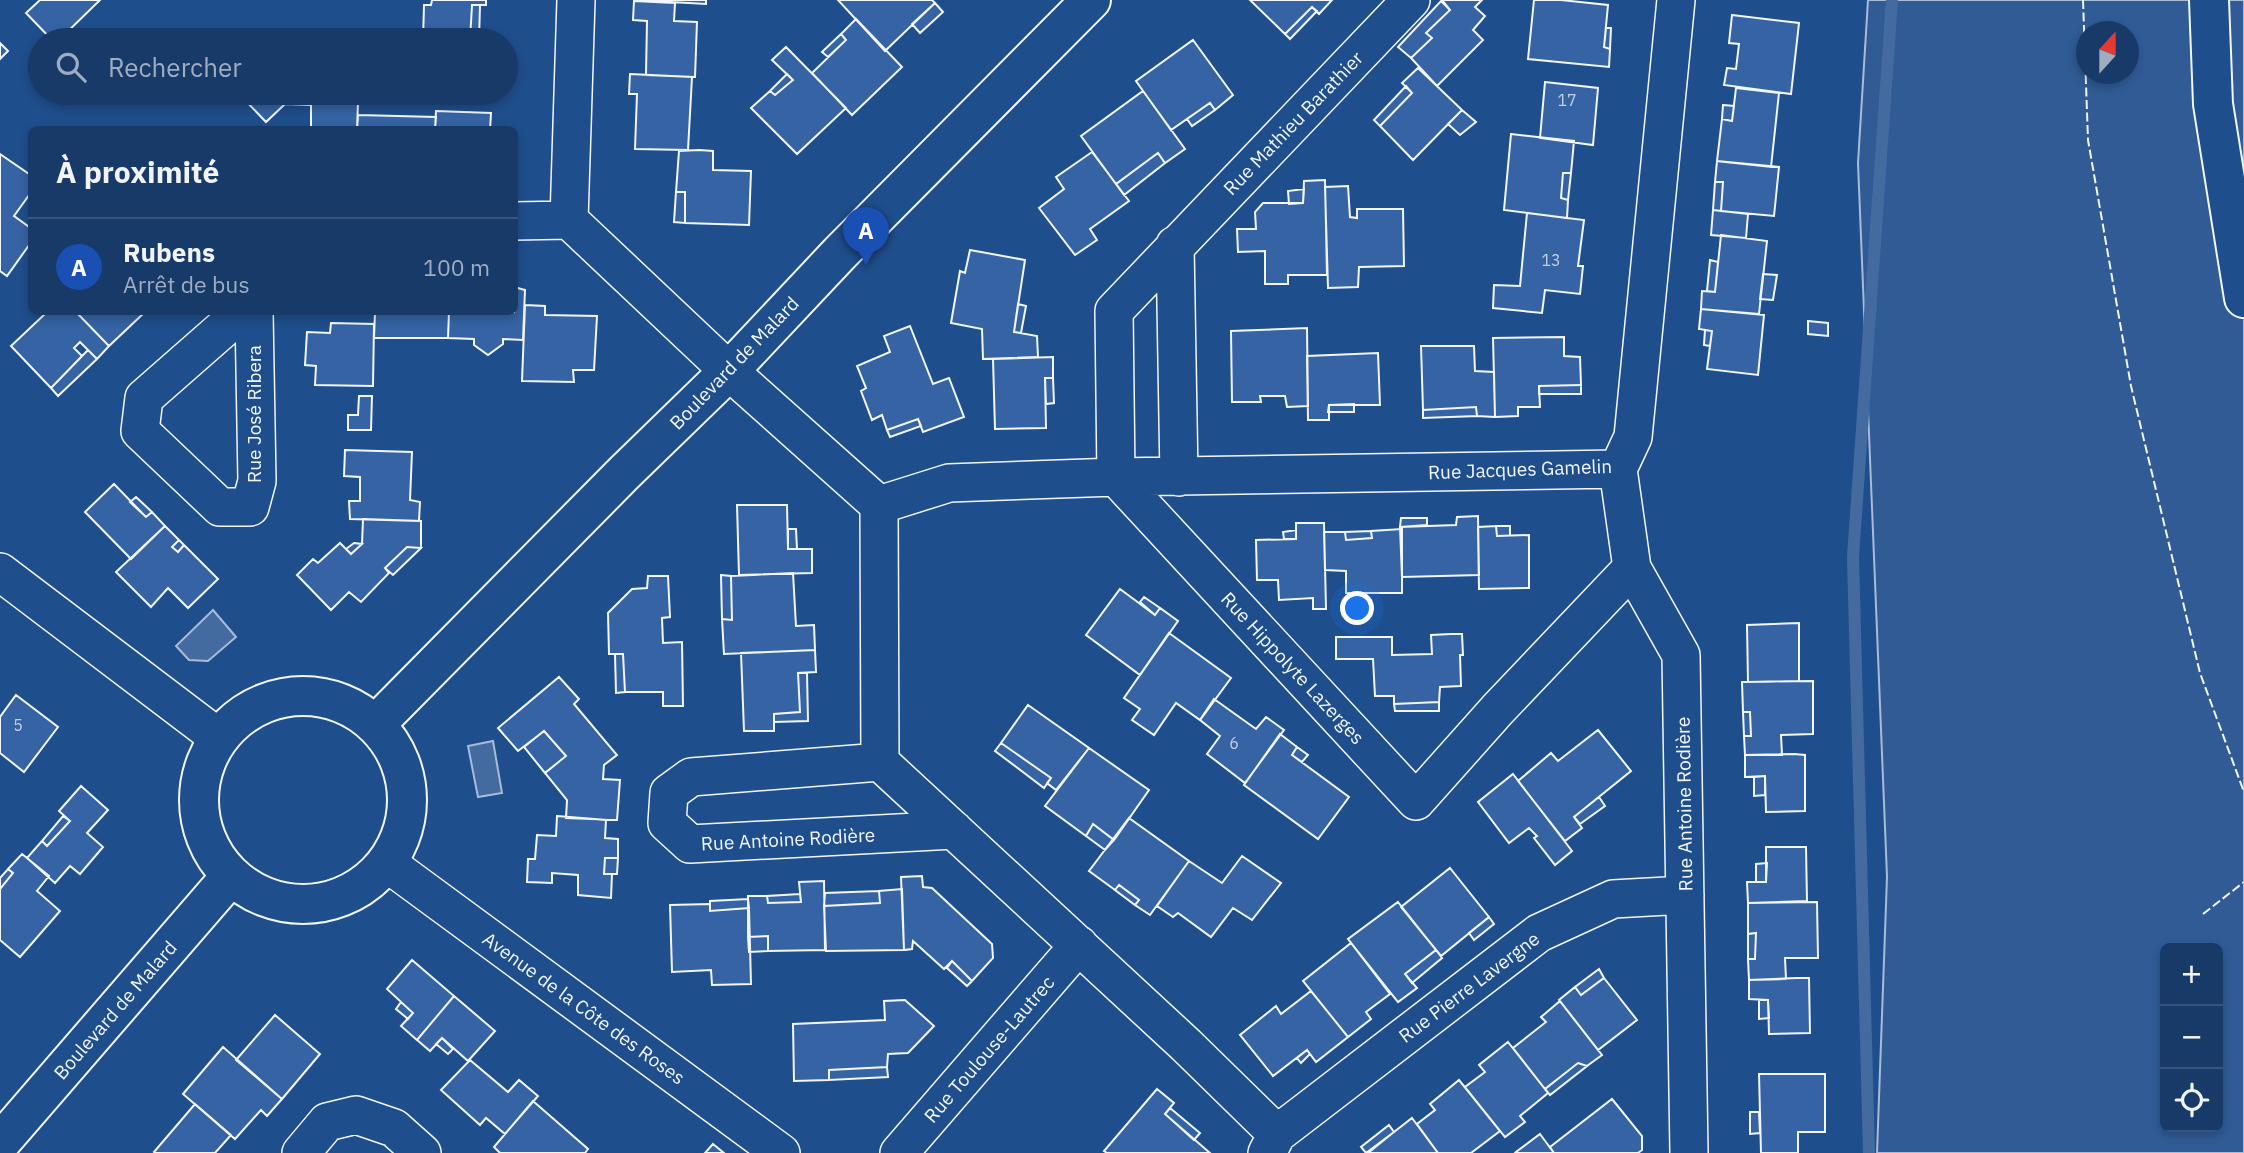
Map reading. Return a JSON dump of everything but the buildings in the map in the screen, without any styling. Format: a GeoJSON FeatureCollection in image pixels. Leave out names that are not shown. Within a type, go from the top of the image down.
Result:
{"type":"FeatureCollection","features":[{"type":"Feature","properties":{"kind":"street"},"geometry":{"type":"LineString","coordinates":[[569,220],[576,0]]}},
{"type":"Feature","properties":{"kind":"street","name":"Boulevard de Malard"},"geometry":{"type":"LineString","coordinates":[[376,724],[624,473],[729,371],[839,253],[1091,0]]}},
{"type":"Feature","properties":{"kind":"street","name":"Rue Mathieu Barathier"},"geometry":{"type":"LineString","coordinates":[[1116,477],[1114,311],[1411,0]]}},
{"type":"Feature","properties":{"kind":"street","name":"Rue Jacques Gamelin"},"geometry":{"type":"LineString","coordinates":[[1116,477],[1618,469],[1633,437],[1676,0]]}},
{"type":"Feature","properties":{"kind":"street"},"geometry":{"type":"LineString","coordinates":[[2209,0],[2213,104],[2244,298]]}},
{"type":"Feature","properties":{"kind":"street"},"geometry":{"type":"LineString","coordinates":[[518,221],[569,220],[729,371],[879,505],[880,762],[1079,945],[1272,1143]]}},
{"type":"Feature","properties":{"kind":"street"},"geometry":{"type":"LineString","coordinates":[[1175,245],[1179,477]]}},
{"type":"Feature","properties":{"kind":"street","name":"Rue José Ribera"},"geometry":{"type":"LineString","coordinates":[[239,315],[144,398],[140,431],[220,508],[250,506],[257,481],[254,315]]}},
{"type":"Feature","properties":{"kind":"street","name":"Rue Antoine Rodière"},"geometry":{"type":"LineString","coordinates":[[1618,469],[1632,568],[1681,655],[1689,1153]]}},
{"type":"Feature","properties":{"kind":"street"},"geometry":{"type":"LineString","coordinates":[[879,505],[949,483],[1116,477]]}},
{"type":"Feature","properties":{"kind":"street","name":"Rue Hippolyte Lazerges"},"geometry":{"type":"LineString","coordinates":[[1116,477],[1416,801],[1498,709],[1632,568]]}},
{"type":"Feature","properties":{"kind":"street"},"geometry":{"type":"LineString","coordinates":[[0,572],[219,737]]}},
{"type":"Feature","properties":{"kind":"street"},"geometry":{"type":"LineString","coordinates":[[312,696],[346,705],[376,724],[394,748],[405,777],[408,807],[402,837],[387,863],[362,888],[330,902],[294,905],[260,895],[231,876],[212,852],[201,823],[199,794],[205,764],[219,737],[245,713],[277,699],[312,696]]}},
{"type":"Feature","properties":{"kind":"street","name":"Rue Antoine Rodière"},"geometry":{"type":"LineString","coordinates":[[880,762],[691,777],[669,793],[667,823],[690,844],[954,830]]}},
{"type":"Feature","properties":{"kind":"street","name":"Avenue de la Côte des Roses"},"geometry":{"type":"LineString","coordinates":[[387,863],[781,1153]]}},
{"type":"Feature","properties":{"kind":"street","name":"Boulevard de Malard"},"geometry":{"type":"LineString","coordinates":[[0,1143],[231,876]]}},
{"type":"Feature","properties":{"kind":"street","name":"Rue Pierre Lavergne"},"geometry":{"type":"LineString","coordinates":[[1272,1143],[1539,933],[1613,899],[1685,895]]}},
{"type":"Feature","properties":{"kind":"street","name":"Rue Toulouse-Lautrec"},"geometry":{"type":"LineString","coordinates":[[899,1153],[1079,945]]}},
{"type":"Feature","properties":{"kind":"street"},"geometry":{"type":"LineString","coordinates":[[302,1153],[327,1122],[356,1115],[394,1128],[422,1153]]}},
{"type":"Feature","properties":{"kind":"shaded area"},"geometry":{"type":"Polygon","coordinates":[[[1868,0],[2244,0],[2244,1153],[1877,1153],[1887,877],[1858,163],[1868,0]]]}},
{"type":"Feature","properties":{"kind":"shaded area"},"geometry":{"type":"Polygon","coordinates":[[[213,610],[236,637],[208,661],[189,660],[176,646],[213,610]]]}},
{"type":"Feature","properties":{"kind":"shaded area"},"geometry":{"type":"Polygon","coordinates":[[[493,741],[502,793],[478,797],[468,746],[493,741]]]}},
{"type":"Feature","properties":{"kind":"waterway"},"geometry":{"type":"LineString","coordinates":[[1869,1153],[1853,557],[1892,0]]}},
{"type":"Feature","properties":{"kind":"fence"},"geometry":{"type":"LineString","coordinates":[[2083,0],[2088,140],[2131,386],[2200,673],[2244,792]]}},
{"type":"Feature","properties":{"kind":"fence"},"geometry":{"type":"LineString","coordinates":[[2203,914],[2244,882]]}},
{"type":"Feature","properties":{"kind":"place","name":"Rubens"},"geometry":{"type":"Point","coordinates":[866,265]}}]}
